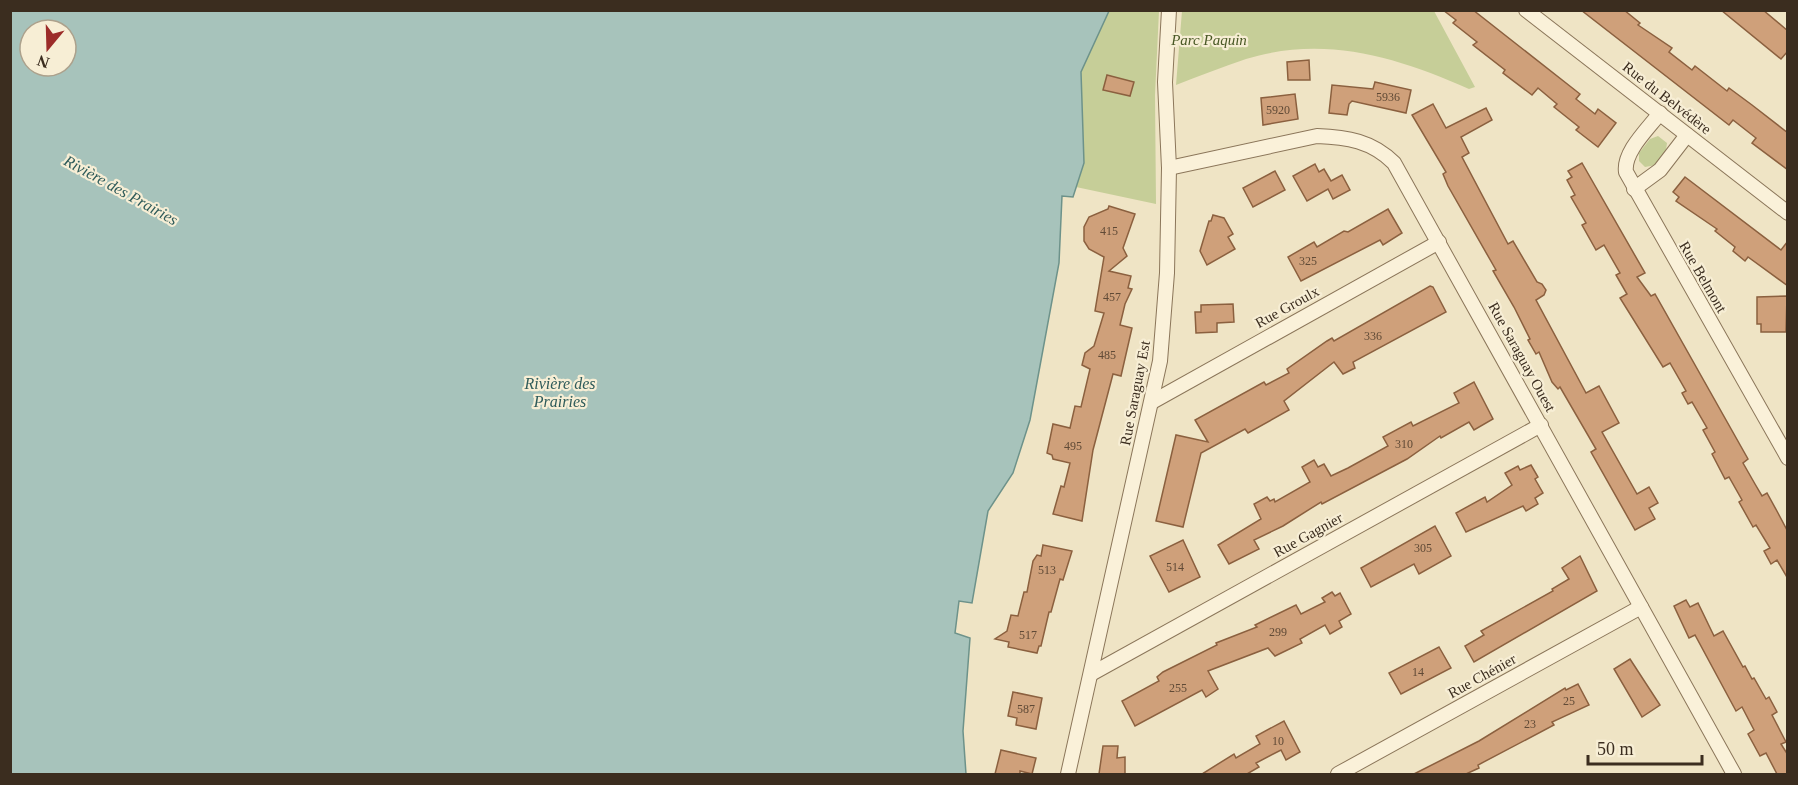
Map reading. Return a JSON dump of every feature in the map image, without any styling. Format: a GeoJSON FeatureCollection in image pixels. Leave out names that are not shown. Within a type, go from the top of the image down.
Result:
{"type":"FeatureCollection","features":[{"type":"Feature","properties":{"kind":"street","name":"Rue Saraguay Est"},"geometry":{"type":"LineString","coordinates":[[1068,774],[1152,402],[1166,313],[1168,168],[1165,82],[1169,10]]}},
{"type":"Feature","properties":{"kind":"street","name":"Rue du Belvédère"},"geometry":{"type":"LineString","coordinates":[[1526,10],[1788,213]]}},
{"type":"Feature","properties":{"kind":"street","name":"Rue Belmont"},"geometry":{"type":"LineString","coordinates":[[1660,113],[1626,161],[1626,172],[1788,458]]}},
{"type":"Feature","properties":{"kind":"street"},"geometry":{"type":"LineString","coordinates":[[1634,189],[1660,170],[1687,135]]}},
{"type":"Feature","properties":{"kind":"street","name":"Rue Saraguay Ouest"},"geometry":{"type":"LineString","coordinates":[[1168,168],[1293,139],[1317,136],[1356,140],[1372,146],[1394,163],[1734,774]]}},
{"type":"Feature","properties":{"kind":"street","name":"Rue Groulx"},"geometry":{"type":"LineString","coordinates":[[1152,402],[1439,242]]}},
{"type":"Feature","properties":{"kind":"street","name":"Rue Gagnier"},"geometry":{"type":"LineString","coordinates":[[1091,674],[1541,424]]}},
{"type":"Feature","properties":{"kind":"street","name":"Rue Chénier"},"geometry":{"type":"LineString","coordinates":[[1338,774],[1641,607]]}},
{"type":"Feature","properties":{"kind":"green space"},"geometry":{"type":"Polygon","coordinates":[[[1109,11],[1159,11],[1155,95],[1156,204],[1076,187],[1084,163],[1081,72],[1109,11]]]}},
{"type":"Feature","properties":{"kind":"green space","name":"Parc Paquin"},"geometry":{"type":"Polygon","coordinates":[[[1182,11],[1434,11],[1475,87],[1469,89],[1414,67],[1360,53],[1304,49],[1275,52],[1246,59],[1176,85],[1182,11]]]}},
{"type":"Feature","properties":{"kind":"green space"},"geometry":{"type":"Polygon","coordinates":[[[1658,136],[1667,143],[1666,150],[1656,165],[1645,167],[1639,161],[1639,153],[1650,139],[1658,136]]]}},
{"type":"Feature","properties":{"kind":"water","name":"Rivière des Prairies"},"geometry":{"type":"Polygon","coordinates":[[[10,11],[1109,11],[1081,72],[1084,163],[1073,197],[1062,196],[1059,263],[1030,420],[1013,473],[988,511],[972,603],[959,601],[955,633],[970,638],[963,731],[966,774],[11,774],[10,11]]]}},
{"type":"Feature","properties":{"kind":"building"},"geometry":{"type":"Polygon","coordinates":[[[1443,10],[1473,10],[1580,94],[1576,99],[1595,114],[1598,109],[1616,123],[1598,147],[1576,130],[1579,127],[1554,107],[1557,104],[1538,88],[1532,95],[1503,73],[1505,70],[1473,45],[1477,42],[1453,23],[1456,20],[1443,10]]]}},
{"type":"Feature","properties":{"kind":"building"},"geometry":{"type":"Polygon","coordinates":[[[1581,10],[1624,10],[1640,23],[1638,25],[1672,48],[1669,52],[1692,70],[1695,66],[1727,91],[1729,88],[1752,105],[1788,133],[1788,170],[1752,143],[1756,138],[1733,120],[1729,125],[1581,10]]]}},
{"type":"Feature","properties":{"kind":"building"},"geometry":{"type":"Polygon","coordinates":[[[1721,10],[1763,10],[1788,31],[1788,51],[1781,59],[1721,10]]]}},
{"type":"Feature","properties":{"kind":"building"},"geometry":{"type":"Polygon","coordinates":[[[1309,60],[1310,80],[1288,80],[1287,62],[1309,60]]]}},
{"type":"Feature","properties":{"kind":"building"},"geometry":{"type":"Polygon","coordinates":[[[1107,75],[1134,82],[1130,96],[1103,90],[1107,75]]]}},
{"type":"Feature","properties":{"kind":"building"},"geometry":{"type":"Polygon","coordinates":[[[1375,82],[1411,90],[1406,113],[1352,101],[1349,104],[1347,115],[1329,113],[1332,85],[1373,89],[1375,82]]]}},
{"type":"Feature","properties":{"kind":"building"},"geometry":{"type":"Polygon","coordinates":[[[1295,94],[1298,119],[1263,125],[1261,98],[1295,94]]]}},
{"type":"Feature","properties":{"kind":"building"},"geometry":{"type":"Polygon","coordinates":[[[1433,104],[1446,128],[1486,108],[1492,120],[1461,137],[1469,153],[1462,157],[1508,244],[1513,241],[1537,282],[1542,284],[1546,290],[1544,295],[1536,300],[1586,393],[1599,386],[1619,423],[1602,432],[1637,494],[1649,487],[1658,503],[1649,508],[1655,519],[1635,530],[1591,452],[1596,449],[1560,387],[1558,389],[1552,382],[1539,352],[1536,354],[1528,340],[1530,339],[1514,307],[1493,271],[1496,270],[1448,186],[1443,174],[1446,172],[1412,115],[1433,104]]]}},
{"type":"Feature","properties":{"kind":"building"},"geometry":{"type":"Polygon","coordinates":[[[1582,163],[1645,273],[1637,277],[1651,296],[1655,294],[1748,459],[1743,463],[1762,496],[1767,493],[1788,532],[1788,579],[1777,560],[1771,564],[1764,551],[1770,548],[1756,525],[1753,527],[1739,502],[1742,500],[1729,477],[1725,479],[1712,454],[1715,452],[1703,430],[1707,428],[1692,402],[1688,404],[1682,393],[1686,391],[1670,363],[1663,367],[1620,298],[1627,294],[1616,275],[1620,273],[1604,245],[1596,250],[1582,225],[1586,223],[1571,197],[1575,195],[1567,180],[1572,177],[1568,171],[1582,163]]]}},
{"type":"Feature","properties":{"kind":"building"},"geometry":{"type":"Polygon","coordinates":[[[1315,164],[1319,172],[1324,169],[1331,181],[1342,175],[1350,190],[1333,199],[1328,189],[1307,201],[1293,176],[1315,164]]]}},
{"type":"Feature","properties":{"kind":"building"},"geometry":{"type":"Polygon","coordinates":[[[1275,171],[1285,190],[1253,207],[1243,188],[1275,171]]]}},
{"type":"Feature","properties":{"kind":"building"},"geometry":{"type":"Polygon","coordinates":[[[1685,177],[1781,250],[1788,241],[1788,286],[1748,257],[1745,261],[1733,251],[1735,247],[1715,231],[1717,229],[1676,201],[1679,197],[1673,192],[1685,177]]]}},
{"type":"Feature","properties":{"kind":"building"},"geometry":{"type":"Polygon","coordinates":[[[1109,206],[1135,214],[1123,248],[1127,256],[1109,271],[1131,276],[1128,288],[1132,289],[1125,304],[1120,325],[1132,328],[1121,376],[1113,374],[1093,450],[1082,521],[1053,514],[1061,486],[1064,487],[1070,463],[1053,459],[1052,455],[1047,453],[1053,424],[1070,428],[1075,406],[1081,407],[1090,369],[1082,365],[1085,353],[1094,346],[1104,313],[1095,311],[1104,257],[1089,249],[1084,241],[1084,227],[1089,217],[1108,209],[1109,206]]]}},
{"type":"Feature","properties":{"kind":"building"},"geometry":{"type":"Polygon","coordinates":[[[1388,209],[1402,233],[1383,245],[1380,240],[1301,281],[1288,257],[1314,242],[1317,247],[1388,209]]]}},
{"type":"Feature","properties":{"kind":"building"},"geometry":{"type":"Polygon","coordinates":[[[1213,215],[1224,218],[1233,234],[1228,237],[1235,249],[1207,265],[1200,251],[1213,215]]]}},
{"type":"Feature","properties":{"kind":"building"},"geometry":{"type":"Polygon","coordinates":[[[1430,286],[1433,287],[1446,312],[1353,362],[1355,368],[1343,374],[1334,362],[1284,401],[1289,410],[1248,433],[1245,429],[1201,453],[1183,527],[1156,521],[1176,435],[1208,442],[1195,420],[1264,382],[1266,385],[1289,373],[1287,369],[1327,341],[1332,338],[1334,341],[1430,286]]]}},
{"type":"Feature","properties":{"kind":"building"},"geometry":{"type":"Polygon","coordinates":[[[1787,296],[1786,332],[1761,332],[1761,324],[1757,324],[1757,297],[1787,296]]]}},
{"type":"Feature","properties":{"kind":"building"},"geometry":{"type":"Polygon","coordinates":[[[1233,304],[1234,322],[1217,323],[1217,332],[1196,333],[1195,312],[1201,312],[1201,305],[1233,304]]]}},
{"type":"Feature","properties":{"kind":"building"},"geometry":{"type":"Polygon","coordinates":[[[1474,382],[1493,419],[1474,430],[1469,422],[1441,438],[1440,436],[1407,459],[1322,504],[1321,502],[1283,526],[1254,540],[1259,549],[1229,564],[1218,545],[1261,519],[1254,504],[1267,497],[1270,501],[1274,499],[1275,502],[1310,482],[1302,467],[1314,460],[1318,467],[1324,464],[1331,476],[1348,468],[1388,446],[1383,437],[1411,422],[1413,426],[1459,403],[1454,393],[1474,382]]]}},
{"type":"Feature","properties":{"kind":"building"},"geometry":{"type":"Polygon","coordinates":[[[1531,465],[1538,477],[1535,479],[1543,493],[1535,498],[1538,504],[1526,511],[1523,506],[1466,532],[1456,513],[1485,497],[1487,502],[1512,485],[1505,473],[1518,466],[1520,470],[1531,465]]]}},
{"type":"Feature","properties":{"kind":"building"},"geometry":{"type":"Polygon","coordinates":[[[1435,526],[1451,556],[1419,574],[1414,564],[1371,587],[1361,568],[1435,526]]]}},
{"type":"Feature","properties":{"kind":"building"},"geometry":{"type":"Polygon","coordinates":[[[1183,540],[1200,577],[1169,592],[1150,556],[1183,540]]]}},
{"type":"Feature","properties":{"kind":"building"},"geometry":{"type":"Polygon","coordinates":[[[1043,545],[1072,551],[1063,580],[1060,579],[1037,653],[1008,647],[1009,642],[995,639],[1007,631],[1011,615],[1018,616],[1024,592],[1027,592],[1033,561],[1037,555],[1041,556],[1043,545]]]}},
{"type":"Feature","properties":{"kind":"building"},"geometry":{"type":"Polygon","coordinates":[[[1580,556],[1597,591],[1474,662],[1465,646],[1484,635],[1481,631],[1553,591],[1552,589],[1569,579],[1562,568],[1580,556]]]}},
{"type":"Feature","properties":{"kind":"building"},"geometry":{"type":"Polygon","coordinates":[[[1332,592],[1335,596],[1340,593],[1351,614],[1339,621],[1342,627],[1330,634],[1325,625],[1300,639],[1302,643],[1275,656],[1268,648],[1208,671],[1218,689],[1206,697],[1202,690],[1135,726],[1122,701],[1159,681],[1157,677],[1163,672],[1217,645],[1216,643],[1257,627],[1255,625],[1296,605],[1301,614],[1325,602],[1322,598],[1332,592]]]}},
{"type":"Feature","properties":{"kind":"building"},"geometry":{"type":"Polygon","coordinates":[[[1686,600],[1690,607],[1698,603],[1714,636],[1723,631],[1743,667],[1745,666],[1752,679],[1754,678],[1766,699],[1769,697],[1777,712],[1772,715],[1786,742],[1781,744],[1788,755],[1788,774],[1777,774],[1766,753],[1760,756],[1748,734],[1754,730],[1742,707],[1736,711],[1695,635],[1689,638],[1674,606],[1686,600]]]}},
{"type":"Feature","properties":{"kind":"building"},"geometry":{"type":"Polygon","coordinates":[[[1439,647],[1451,668],[1401,694],[1389,673],[1439,647]]]}},
{"type":"Feature","properties":{"kind":"building"},"geometry":{"type":"Polygon","coordinates":[[[1630,659],[1660,705],[1642,717],[1614,669],[1630,659]]]}},
{"type":"Feature","properties":{"kind":"building"},"geometry":{"type":"Polygon","coordinates":[[[1578,684],[1589,705],[1552,722],[1554,725],[1478,765],[1479,768],[1466,774],[1414,774],[1479,741],[1565,688],[1566,690],[1578,684]]]}},
{"type":"Feature","properties":{"kind":"building"},"geometry":{"type":"Polygon","coordinates":[[[1013,692],[1042,698],[1036,729],[1016,725],[1017,718],[1008,716],[1013,692]]]}},
{"type":"Feature","properties":{"kind":"building"},"geometry":{"type":"Polygon","coordinates":[[[1284,721],[1300,752],[1286,760],[1281,750],[1256,763],[1259,767],[1247,774],[1202,774],[1234,754],[1236,758],[1260,744],[1256,736],[1284,721]]]}},
{"type":"Feature","properties":{"kind":"building"},"geometry":{"type":"Polygon","coordinates":[[[1103,746],[1118,746],[1117,758],[1125,757],[1125,774],[1099,774],[1103,746]]]}},
{"type":"Feature","properties":{"kind":"building"},"geometry":{"type":"Polygon","coordinates":[[[1001,750],[1036,758],[1032,774],[1020,771],[1020,774],[995,774],[1001,750]]]}}]}
